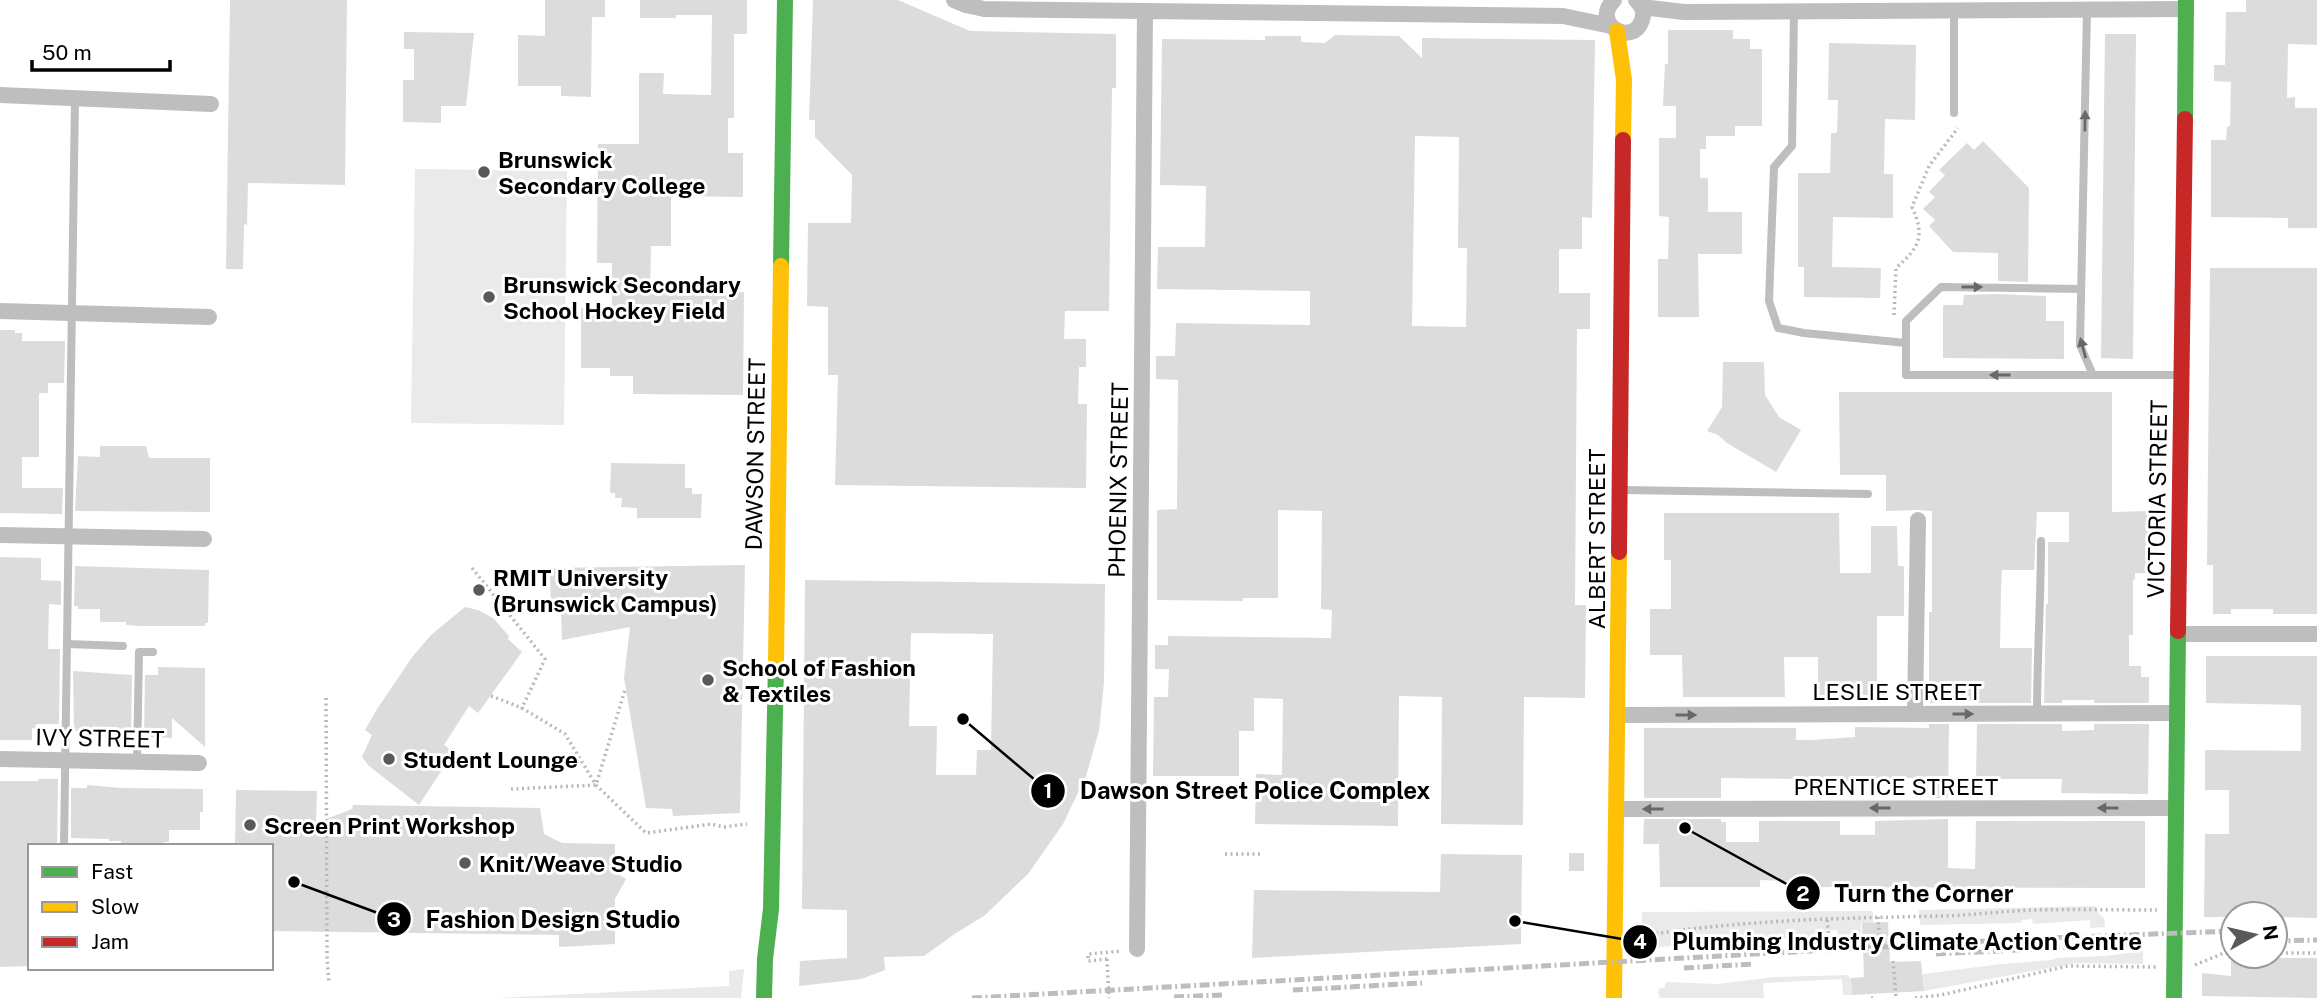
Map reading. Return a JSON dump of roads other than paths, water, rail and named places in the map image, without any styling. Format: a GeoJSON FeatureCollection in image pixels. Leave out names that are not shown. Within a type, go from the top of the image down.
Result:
{"type":"FeatureCollection","features":[{"type":"Feature","properties":{"kind":"street","name":"DAWSON STREET"},"geometry":{"type":"LineString","coordinates":[[764,998],[771,909],[785,0]]}},
{"type":"Feature","properties":{"kind":"street"},"geometry":{"type":"LineString","coordinates":[[954,0],[984,9],[1563,16],[1626,33],[1639,15],[1684,12],[2087,9],[2186,4]]}},
{"type":"Feature","properties":{"kind":"street"},"geometry":{"type":"LineString","coordinates":[[1563,16],[1612,3]]}},
{"type":"Feature","properties":{"kind":"street"},"geometry":{"type":"LineString","coordinates":[[1612,3],[1607,16],[1614,28]]}},
{"type":"Feature","properties":{"kind":"street","name":"VICTORIA STREET"},"geometry":{"type":"LineString","coordinates":[[2174,998],[2186,4]]}},
{"type":"Feature","properties":{"kind":"street","name":"PHOENIX STREET"},"geometry":{"type":"LineString","coordinates":[[1137,949],[1145,11]]}},
{"type":"Feature","properties":{"kind":"street","name":"ALBERT STREET"},"geometry":{"type":"LineString","coordinates":[[1624,80],[1639,15]]}},
{"type":"Feature","properties":{"kind":"street","name":"ALBERT STREET"},"geometry":{"type":"LineString","coordinates":[[1614,28],[1624,80],[1614,998]]}},
{"type":"Feature","properties":{"kind":"street"},"geometry":{"type":"LineString","coordinates":[[0,95],[211,104]]}},
{"type":"Feature","properties":{"kind":"street"},"geometry":{"type":"LineString","coordinates":[[0,311],[209,317]]}},
{"type":"Feature","properties":{"kind":"street"},"geometry":{"type":"LineString","coordinates":[[1915,714],[1918,520]]}},
{"type":"Feature","properties":{"kind":"street"},"geometry":{"type":"LineString","coordinates":[[0,535],[204,539]]}},
{"type":"Feature","properties":{"kind":"street"},"geometry":{"type":"LineString","coordinates":[[2178,634],[2317,634]]}},
{"type":"Feature","properties":{"kind":"street","name":"LESLIE STREET"},"geometry":{"type":"LineString","coordinates":[[1618,715],[2177,713]]}},
{"type":"Feature","properties":{"kind":"street","name":"IVY STREET"},"geometry":{"type":"LineString","coordinates":[[0,759],[199,763]]}},
{"type":"Feature","properties":{"kind":"street","name":"PRENTICE STREET"},"geometry":{"type":"LineString","coordinates":[[1617,809],[2176,808]]}},
{"type":"Feature","properties":{"kind":"street","name":"DAWSON STREET"},"geometry":{"type":"LineString","coordinates":[[771,909],[777,998]]}},
{"type":"Feature","properties":{"kind":"lane"},"geometry":{"type":"LineString","coordinates":[[2087,9],[2080,345],[2093,375]]}},
{"type":"Feature","properties":{"kind":"lane"},"geometry":{"type":"LineString","coordinates":[[1954,10],[1954,113]]}},
{"type":"Feature","properties":{"kind":"lane"},"geometry":{"type":"LineString","coordinates":[[1794,12],[1792,146],[1774,167],[1769,301],[1777,328],[1906,343]]}},
{"type":"Feature","properties":{"kind":"lane"},"geometry":{"type":"LineString","coordinates":[[64,844],[75,99]]}},
{"type":"Feature","properties":{"kind":"lane"},"geometry":{"type":"LineString","coordinates":[[2081,289],[1941,288],[1906,321],[1906,375],[2181,375]]}},
{"type":"Feature","properties":{"kind":"lane"},"geometry":{"type":"LineString","coordinates":[[1619,490],[1868,494]]}},
{"type":"Feature","properties":{"kind":"lane"},"geometry":{"type":"LineString","coordinates":[[2037,713],[2041,541]]}},
{"type":"Feature","properties":{"kind":"lane"},"geometry":{"type":"LineString","coordinates":[[66,644],[122,646]]}},
{"type":"Feature","properties":{"kind":"lane"},"geometry":{"type":"LineString","coordinates":[[137,762],[139,652],[153,652]]}},
{"type":"Feature","properties":{"kind":"railway"},"geometry":{"type":"LineString","coordinates":[[972,998],[2023,939],[2219,932]]}},
{"type":"Feature","properties":{"kind":"railway"},"geometry":{"type":"LineString","coordinates":[[2289,941],[2317,940]]}},
{"type":"Feature","properties":{"kind":"railway"},"geometry":{"type":"LineString","coordinates":[[1936,954],[2139,944]]}},
{"type":"Feature","properties":{"kind":"railway"},"geometry":{"type":"LineString","coordinates":[[1684,968],[1754,964]]}},
{"type":"Feature","properties":{"kind":"railway"},"geometry":{"type":"LineString","coordinates":[[1293,990],[1422,983]]}},
{"type":"Feature","properties":{"kind":"railway"},"geometry":{"type":"LineString","coordinates":[[1174,997],[1223,995]]}},
{"type":"Feature","properties":{"kind":"place","name":"Brunswick Secondary College"},"geometry":{"type":"Point","coordinates":[484,172]}},
{"type":"Feature","properties":{"kind":"place","name":"Brunswick Secondary School Hockey Field"},"geometry":{"type":"Point","coordinates":[489,297]}},
{"type":"Feature","properties":{"kind":"place","name":"RMIT University (Brunswick Campus)"},"geometry":{"type":"Point","coordinates":[479,590]}},
{"type":"Feature","properties":{"kind":"place","name":"School of Fashion & Textiles"},"geometry":{"type":"Point","coordinates":[708,680]}},
{"type":"Feature","properties":{"kind":"place","name":"Dawson Street Police Complex"},"geometry":{"type":"Point","coordinates":[963,719]}},
{"type":"Feature","properties":{"kind":"place","name":"Student Lounge"},"geometry":{"type":"Point","coordinates":[389,759]}},
{"type":"Feature","properties":{"kind":"place","name":"Screen Print Workshop"},"geometry":{"type":"Point","coordinates":[250,825]}},
{"type":"Feature","properties":{"kind":"place","name":"Turn the Corner"},"geometry":{"type":"Point","coordinates":[1685,828]}},
{"type":"Feature","properties":{"kind":"place","name":"Knit/Weave Studio"},"geometry":{"type":"Point","coordinates":[465,863]}},
{"type":"Feature","properties":{"kind":"place","name":"Fashion Design Studio"},"geometry":{"type":"Point","coordinates":[294,882]}},
{"type":"Feature","properties":{"kind":"place","name":"Plumbing Industry Climate Action Centre"},"geometry":{"type":"Point","coordinates":[1515,921]}}]}
